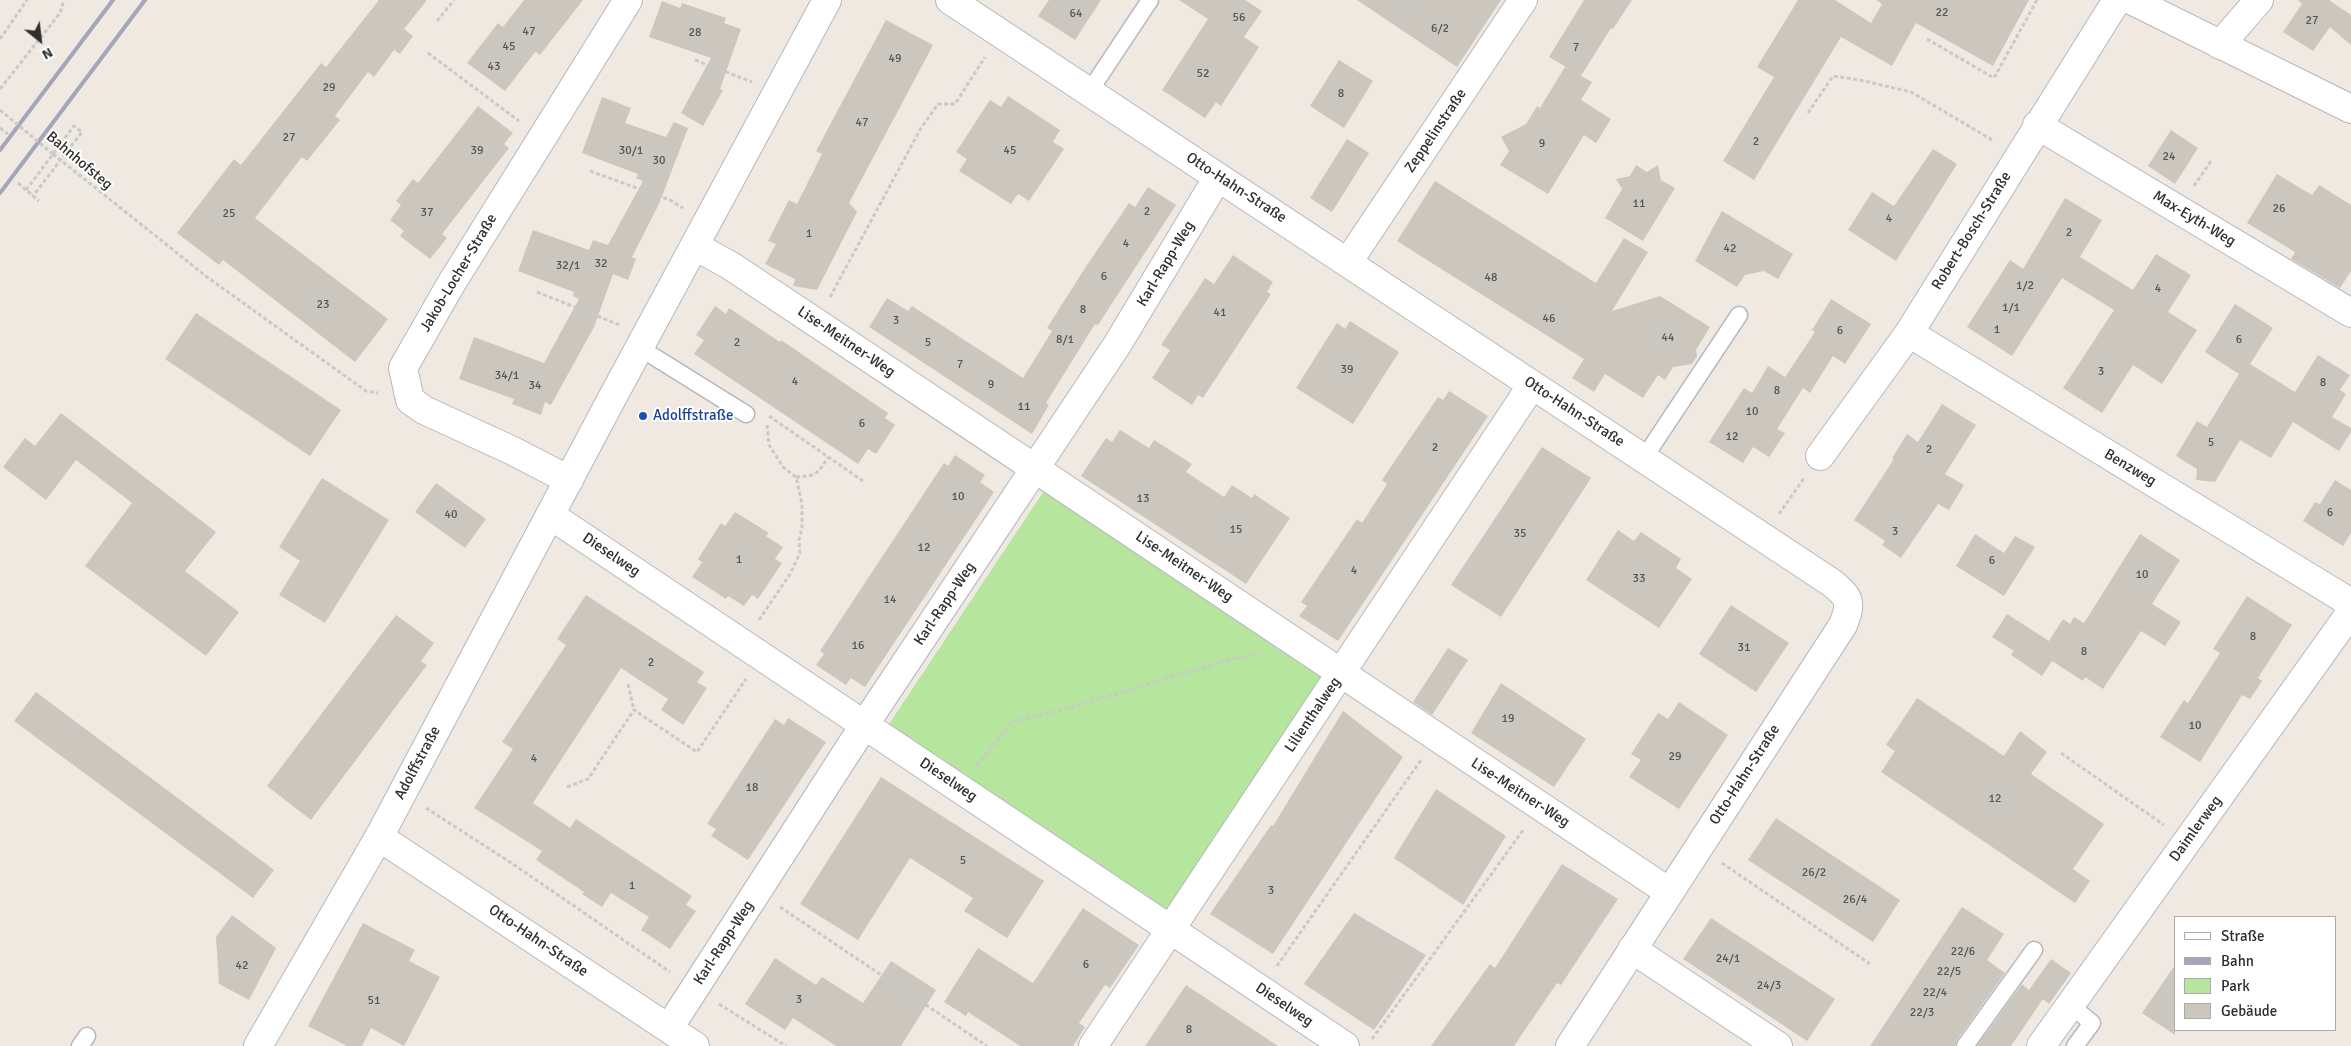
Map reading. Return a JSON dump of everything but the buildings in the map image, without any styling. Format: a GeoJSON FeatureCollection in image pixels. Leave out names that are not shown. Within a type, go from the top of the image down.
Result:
{"type":"FeatureCollection","features":[{"type":"Feature","properties":{"kind":"street","name":"Jakob-Locher-Straße"},"geometry":{"type":"LineString","coordinates":[[410,400],[403,368],[451,284],[628,0]]}},
{"type":"Feature","properties":{"kind":"street","name":"Adolffstraße"},"geometry":{"type":"LineString","coordinates":[[258,1046],[379,837],[827,0]]}},
{"type":"Feature","properties":{"kind":"street","name":"Zeppelinstraße"},"geometry":{"type":"LineString","coordinates":[[1348,262],[1523,0]]}},
{"type":"Feature","properties":{"kind":"street","name":"Robert-Bosch-Straße"},"geometry":{"type":"LineString","coordinates":[[1820,456],[1909,333],[2037,125],[2117,0]]}},
{"type":"Feature","properties":{"kind":"street"},"geometry":{"type":"LineString","coordinates":[[2130,0],[2351,109]]}},
{"type":"Feature","properties":{"kind":"street"},"geometry":{"type":"LineString","coordinates":[[2220,44],[2259,0]]}},
{"type":"Feature","properties":{"kind":"street","name":"Otto-Hahn-Straße"},"geometry":{"type":"LineString","coordinates":[[966,4],[1000,33],[1763,537],[1832,583],[1847,596],[1850,609],[1843,624],[1570,1046]]}},
{"type":"Feature","properties":{"kind":"street","name":"Max-Eyth-Weg"},"geometry":{"type":"LineString","coordinates":[[2037,125],[2351,314]]}},
{"type":"Feature","properties":{"kind":"street","name":"Karl-Rapp-Weg"},"geometry":{"type":"LineString","coordinates":[[668,1028],[865,724],[1120,340],[1218,177]]}},
{"type":"Feature","properties":{"kind":"street","name":"Lise-Meitner-Weg"},"geometry":{"type":"LineString","coordinates":[[695,246],[731,266],[816,322],[1669,892]]}},
{"type":"Feature","properties":{"kind":"street","name":"Benzweg"},"geometry":{"type":"LineString","coordinates":[[1909,333],[2351,603]]}},
{"type":"Feature","properties":{"kind":"street","name":"Lilienthalweg"},"geometry":{"type":"LineString","coordinates":[[1093,1046],[1532,385]]}},
{"type":"Feature","properties":{"kind":"street"},"geometry":{"type":"LineString","coordinates":[[410,400],[424,410],[512,450],[569,480]]}},
{"type":"Feature","properties":{"kind":"street","name":"Dieselweg"},"geometry":{"type":"LineString","coordinates":[[550,515],[1345,1046]]}},
{"type":"Feature","properties":{"kind":"street","name":"Daimlerweg"},"geometry":{"type":"LineString","coordinates":[[2041,1046],[2351,612]]}},
{"type":"Feature","properties":{"kind":"street","name":"Otto-Hahn-Straße"},"geometry":{"type":"LineString","coordinates":[[379,837],[696,1046]]}},
{"type":"Feature","properties":{"kind":"street"},"geometry":{"type":"LineString","coordinates":[[1632,949],[1778,1046]]}},
{"type":"Feature","properties":{"kind":"lane"},"geometry":{"type":"LineString","coordinates":[[1090,92],[1150,0]]}},
{"type":"Feature","properties":{"kind":"lane"},"geometry":{"type":"LineString","coordinates":[[1644,458],[1739,315]]}},
{"type":"Feature","properties":{"kind":"lane"},"geometry":{"type":"LineString","coordinates":[[644,342],[746,414]]}},
{"type":"Feature","properties":{"kind":"lane"},"geometry":{"type":"LineString","coordinates":[[1965,1046],[2034,950]]}},
{"type":"Feature","properties":{"kind":"lane"},"geometry":{"type":"LineString","coordinates":[[2070,1005],[2092,1023],[2075,1046]]}},
{"type":"Feature","properties":{"kind":"path"},"geometry":{"type":"LineString","coordinates":[[0,39],[27,0]]}},
{"type":"Feature","properties":{"kind":"path"},"geometry":{"type":"LineString","coordinates":[[0,89],[60,13],[64,0]]}},
{"type":"Feature","properties":{"kind":"path"},"geometry":{"type":"LineString","coordinates":[[437,21],[454,0]]}},
{"type":"Feature","properties":{"kind":"path"},"geometry":{"type":"LineString","coordinates":[[1400,23],[1416,0]]}},
{"type":"Feature","properties":{"kind":"path"},"geometry":{"type":"LineString","coordinates":[[1927,39],[1994,78],[2036,0]]}},
{"type":"Feature","properties":{"kind":"path"},"geometry":{"type":"LineString","coordinates":[[816,322],[921,128],[938,104],[955,104],[1000,33]]}},
{"type":"Feature","properties":{"kind":"path"},"geometry":{"type":"LineString","coordinates":[[428,53],[542,138]]}},
{"type":"Feature","properties":{"kind":"path"},"geometry":{"type":"LineString","coordinates":[[695,60],[778,92]]}},
{"type":"Feature","properties":{"kind":"path"},"geometry":{"type":"LineString","coordinates":[[1808,113],[1833,76],[1860,80],[1911,92],[1951,118],[2019,155]]}},
{"type":"Feature","properties":{"kind":"path","name":"Bahnhofsteg"},"geometry":{"type":"LineString","coordinates":[[0,110],[144,229],[207,278],[366,391],[391,394],[410,400]]}},
{"type":"Feature","properties":{"kind":"path"},"geometry":{"type":"LineString","coordinates":[[26,190],[74,126],[82,132],[34,196]]}},
{"type":"Feature","properties":{"kind":"path"},"geometry":{"type":"LineString","coordinates":[[0,128],[8,134]]}},
{"type":"Feature","properties":{"kind":"path"},"geometry":{"type":"LineString","coordinates":[[590,170],[670,200],[708,222]]}},
{"type":"Feature","properties":{"kind":"path"},"geometry":{"type":"LineString","coordinates":[[18,183],[39,201]]}},
{"type":"Feature","properties":{"kind":"path"},"geometry":{"type":"LineString","coordinates":[[537,292],[644,342]]}},
{"type":"Feature","properties":{"kind":"path"},"geometry":{"type":"LineString","coordinates":[[628,684],[634,710],[697,752],[800,553],[802,504],[796,477],[783,467],[769,445],[766,414]]}},
{"type":"Feature","properties":{"kind":"path"},"geometry":{"type":"LineString","coordinates":[[1763,537],[1820,456]]}},
{"type":"Feature","properties":{"kind":"path"},"geometry":{"type":"LineString","coordinates":[[796,477],[810,476],[820,472],[828,457]]}},
{"type":"Feature","properties":{"kind":"path"},"geometry":{"type":"LineString","coordinates":[[959,788],[1012,722],[1068,708],[1220,662],[1274,650],[1289,638]]}},
{"type":"Feature","properties":{"kind":"path"},"geometry":{"type":"LineString","coordinates":[[567,787],[588,779],[634,710]]}},
{"type":"Feature","properties":{"kind":"path"},"geometry":{"type":"LineString","coordinates":[[1278,965],[1436,738]]}},
{"type":"Feature","properties":{"kind":"path"},"geometry":{"type":"LineString","coordinates":[[2061,753],[2187,841]]}},
{"type":"Feature","properties":{"kind":"path"},"geometry":{"type":"LineString","coordinates":[[401,795],[424,807],[513,864],[694,988],[786,1046]]}},
{"type":"Feature","properties":{"kind":"path"},"geometry":{"type":"LineString","coordinates":[[1367,1046],[1541,806]]}},
{"type":"Feature","properties":{"kind":"path"},"geometry":{"type":"LineString","coordinates":[[1698,847],[1870,964]]}},
{"type":"Feature","properties":{"kind":"path"},"geometry":{"type":"LineString","coordinates":[[778,905],[987,1046]]}},
{"type":"Feature","properties":{"kind":"green space"},"geometry":{"type":"Polygon","coordinates":[[[1044,491],[1322,676],[1166,910],[889,724],[1044,491]]]}},
{"type":"Feature","properties":{"kind":"railway"},"geometry":{"type":"LineString","coordinates":[[0,150],[113,0]]}},
{"type":"Feature","properties":{"kind":"railway"},"geometry":{"type":"LineString","coordinates":[[0,193],[145,0]]}},
{"type":"Feature","properties":{"kind":"place","name":"Adolffstraße"},"geometry":{"type":"Point","coordinates":[643,416]}}]}
